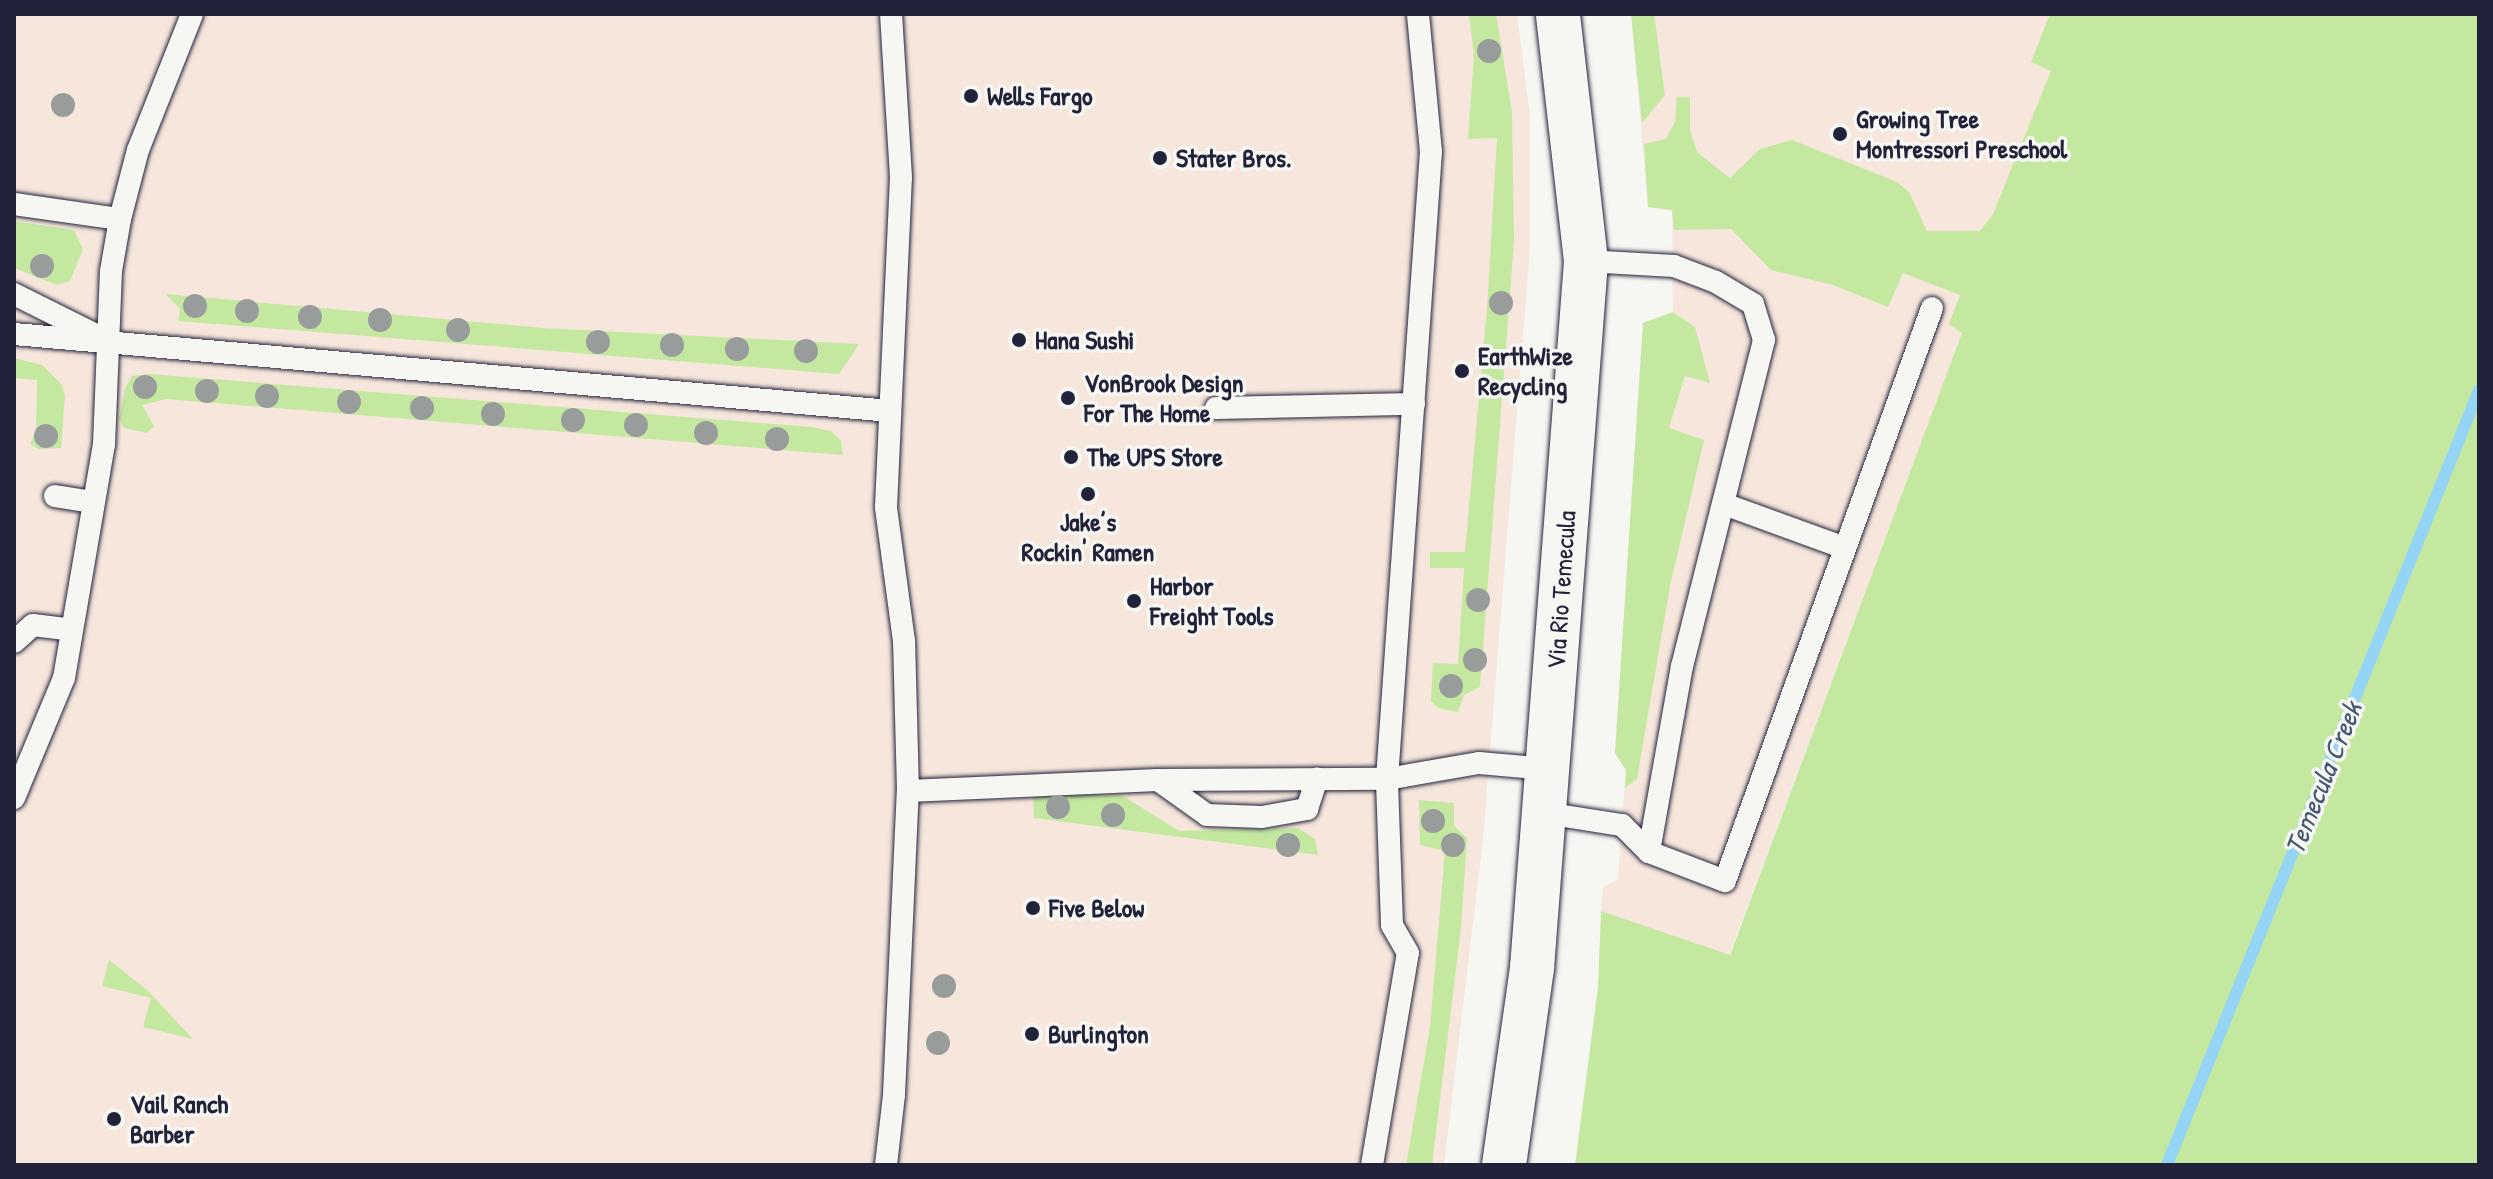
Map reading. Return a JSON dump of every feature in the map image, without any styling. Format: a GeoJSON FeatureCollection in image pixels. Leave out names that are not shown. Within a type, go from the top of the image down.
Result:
{"type":"FeatureCollection","features":[{"type":"Feature","properties":{"kind":"street","name":"Via Rio Temecula"},"geometry":{"type":"LineString","coordinates":[[1504,1165],[1532,968],[1586,261],[1558,14]]}},
{"type":"Feature","properties":{"kind":"lane"},"geometry":{"type":"LineString","coordinates":[[14,798],[64,678],[104,445],[111,271],[120,219],[138,150],[192,14]]}},
{"type":"Feature","properties":{"kind":"lane"},"geometry":{"type":"LineString","coordinates":[[886,1165],[908,791],[904,641],[886,507],[901,177],[891,14]]}},
{"type":"Feature","properties":{"kind":"lane"},"geometry":{"type":"LineString","coordinates":[[1372,1165],[1408,953],[1392,925],[1387,779],[1431,152],[1418,14]]}},
{"type":"Feature","properties":{"kind":"lane"},"geometry":{"type":"LineString","coordinates":[[14,204],[120,219]]}},
{"type":"Feature","properties":{"kind":"lane"},"geometry":{"type":"LineString","coordinates":[[1586,261],[1674,266],[1753,304],[1764,340],[1682,666],[1649,852]]}},
{"type":"Feature","properties":{"kind":"lane"},"geometry":{"type":"LineString","coordinates":[[14,294],[110,342]]}},
{"type":"Feature","properties":{"kind":"lane"},"geometry":{"type":"LineString","coordinates":[[1545,813],[1622,825],[1649,852],[1725,881],[1842,547],[1932,308]]}},
{"type":"Feature","properties":{"kind":"lane"},"geometry":{"type":"LineString","coordinates":[[14,334],[890,411]]}},
{"type":"Feature","properties":{"kind":"lane"},"geometry":{"type":"LineString","coordinates":[[1216,408],[1414,404]]}},
{"type":"Feature","properties":{"kind":"lane"},"geometry":{"type":"LineString","coordinates":[[55,496],[94,502]]}},
{"type":"Feature","properties":{"kind":"lane"},"geometry":{"type":"LineString","coordinates":[[1724,504],[1842,547]]}},
{"type":"Feature","properties":{"kind":"lane"},"geometry":{"type":"LineString","coordinates":[[14,642],[33,625],[72,630]]}},
{"type":"Feature","properties":{"kind":"lane"},"geometry":{"type":"LineString","coordinates":[[908,791],[1158,780],[1387,779],[1479,763],[1548,769]]}},
{"type":"Feature","properties":{"kind":"lane"},"geometry":{"type":"LineString","coordinates":[[1158,780],[1207,815],[1262,817],[1307,809],[1317,779]]}},
{"type":"Feature","properties":{"kind":"shaded area"},"geometry":{"type":"Polygon","coordinates":[[[14,14],[1517,14],[1530,116],[1530,247],[1483,839],[1444,1165],[14,1165],[14,14]]]}},
{"type":"Feature","properties":{"kind":"shaded area"},"geometry":{"type":"Polygon","coordinates":[[[1631,14],[2083,14],[1729,955],[1601,911],[1603,887],[1618,879],[1626,770],[1615,753],[1643,323],[1673,312],[1672,211],[1648,207],[1631,14]]]}},
{"type":"Feature","properties":{"kind":"green space"},"geometry":{"type":"Polygon","coordinates":[[[1469,14],[1496,14],[1512,112],[1514,241],[1480,687],[1464,695],[1458,712],[1438,708],[1431,701],[1433,663],[1458,664],[1464,568],[1430,568],[1430,552],[1465,552],[1487,309],[1497,138],[1468,139],[1474,56],[1469,14]]]}},
{"type":"Feature","properties":{"kind":"green space"},"geometry":{"type":"Polygon","coordinates":[[[1631,14],[1654,14],[1665,95],[1642,123],[1631,14]]]}},
{"type":"Feature","properties":{"kind":"green space"},"geometry":{"type":"Polygon","coordinates":[[[2050,14],[2479,14],[2479,1165],[1575,1165],[1598,987],[1601,911],[1730,955],[1962,333],[1949,324],[1960,295],[1903,273],[1888,307],[1833,285],[1771,270],[1731,229],[1674,230],[1672,210],[1648,207],[1644,144],[1666,139],[1675,122],[1677,97],[1690,97],[1690,130],[1697,152],[1730,178],[1760,149],[1792,140],[1897,182],[1909,192],[1927,231],[1980,231],[1993,214],[2051,71],[2031,62],[2050,14]]]}},
{"type":"Feature","properties":{"kind":"green space"},"geometry":{"type":"Polygon","coordinates":[[[14,221],[74,230],[83,249],[70,281],[57,285],[14,268],[14,221]]]}},
{"type":"Feature","properties":{"kind":"green space"},"geometry":{"type":"Polygon","coordinates":[[[166,294],[543,328],[859,344],[839,374],[178,321],[180,309],[166,294]]]}},
{"type":"Feature","properties":{"kind":"green space"},"geometry":{"type":"Polygon","coordinates":[[[1673,312],[1695,327],[1710,383],[1685,376],[1669,428],[1704,440],[1670,586],[1637,779],[1625,788],[1626,770],[1615,753],[1643,323],[1673,312]]]}},
{"type":"Feature","properties":{"kind":"green space"},"geometry":{"type":"Polygon","coordinates":[[[14,358],[42,365],[61,384],[65,395],[61,448],[38,449],[30,444],[36,430],[37,380],[14,378],[14,358]]]}},
{"type":"Feature","properties":{"kind":"green space"},"geometry":{"type":"Polygon","coordinates":[[[148,374],[812,427],[831,431],[841,441],[843,455],[166,399],[142,405],[154,426],[147,433],[124,428],[119,419],[125,388],[132,376],[148,374]]]}},
{"type":"Feature","properties":{"kind":"green space"},"geometry":{"type":"Polygon","coordinates":[[[1033,792],[1123,796],[1179,831],[1298,828],[1315,839],[1318,855],[1034,818],[1033,792]]]}},
{"type":"Feature","properties":{"kind":"green space"},"geometry":{"type":"Polygon","coordinates":[[[1419,800],[1454,803],[1454,826],[1467,838],[1461,928],[1432,1165],[1406,1165],[1430,1027],[1445,851],[1420,845],[1419,800]]]}},
{"type":"Feature","properties":{"kind":"green space"},"geometry":{"type":"Polygon","coordinates":[[[109,960],[147,990],[193,1039],[143,1027],[151,998],[102,986],[109,960]]]}},
{"type":"Feature","properties":{"kind":"waterway","name":"Temecula Creek"},"geometry":{"type":"LineString","coordinates":[[2167,1165],[2479,390]]}},
{"type":"Feature","properties":{"kind":"place","name":"Wells Fargo"},"geometry":{"type":"Point","coordinates":[971,96]}},
{"type":"Feature","properties":{"kind":"place","name":"Growing Tree Montressori Preschool"},"geometry":{"type":"Point","coordinates":[1840,134]}},
{"type":"Feature","properties":{"kind":"place","name":"Stater Bros."},"geometry":{"type":"Point","coordinates":[1160,158]}},
{"type":"Feature","properties":{"kind":"place","name":"Hana Sushi"},"geometry":{"type":"Point","coordinates":[1019,340]}},
{"type":"Feature","properties":{"kind":"place","name":"EarthWize Recycling"},"geometry":{"type":"Point","coordinates":[1462,371]}},
{"type":"Feature","properties":{"kind":"place","name":"VonBrook Design For The Home"},"geometry":{"type":"Point","coordinates":[1068,398]}},
{"type":"Feature","properties":{"kind":"place","name":"The UPS Store"},"geometry":{"type":"Point","coordinates":[1071,457]}},
{"type":"Feature","properties":{"kind":"place","name":"Jake’s Rockin' Ramen"},"geometry":{"type":"Point","coordinates":[1088,494]}},
{"type":"Feature","properties":{"kind":"place","name":"Harbor Freight Tools"},"geometry":{"type":"Point","coordinates":[1134,601]}},
{"type":"Feature","properties":{"kind":"place","name":"Five Below"},"geometry":{"type":"Point","coordinates":[1033,908]}},
{"type":"Feature","properties":{"kind":"place","name":"Burlington"},"geometry":{"type":"Point","coordinates":[1032,1034]}},
{"type":"Feature","properties":{"kind":"place","name":"Vail Ranch Barber"},"geometry":{"type":"Point","coordinates":[114,1119]}}]}
